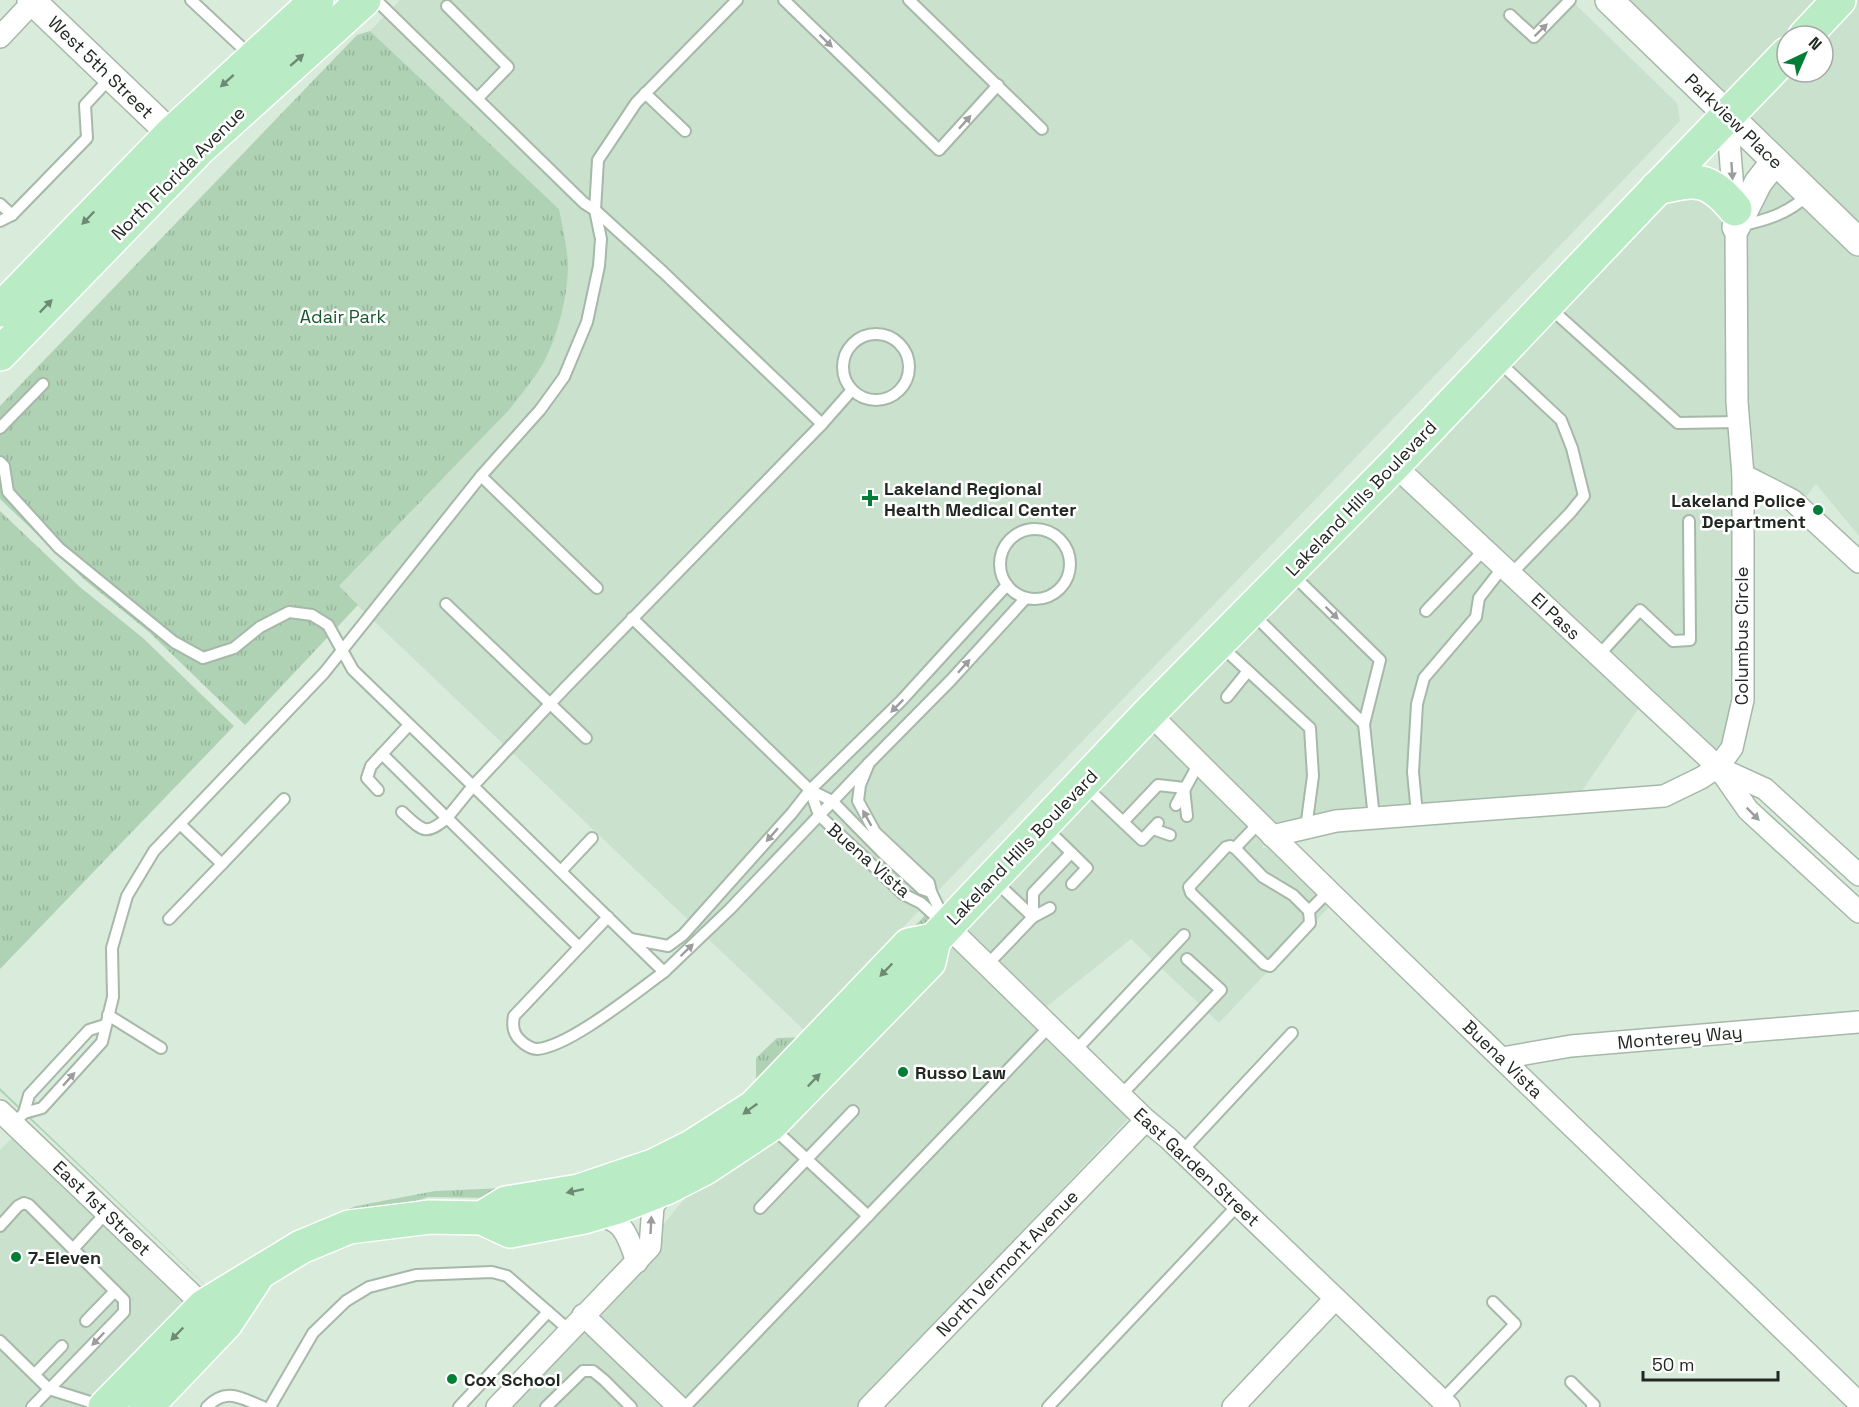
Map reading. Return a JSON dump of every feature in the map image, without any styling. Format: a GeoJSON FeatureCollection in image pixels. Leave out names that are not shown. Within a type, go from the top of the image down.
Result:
{"type":"FeatureCollection","features":[{"type":"Feature","properties":{"kind":"main road","name":"North Florida Avenue"},"geometry":{"type":"LineString","coordinates":[[0,310],[171,134],[317,0]]}},
{"type":"Feature","properties":{"kind":"main road","name":"North Florida Avenue"},"geometry":{"type":"LineString","coordinates":[[0,354],[147,201],[240,111],[364,0]]}},
{"type":"Feature","properties":{"kind":"main road"},"geometry":{"type":"LineString","coordinates":[[1816,24],[1839,0]]}},
{"type":"Feature","properties":{"kind":"main road","name":"Lakeland Hills Boulevard"},"geometry":{"type":"LineString","coordinates":[[105,1407],[204,1306],[301,1247],[349,1227],[430,1217],[482,1218],[510,1231],[584,1217],[666,1188],[705,1168],[770,1125],[928,962],[940,933],[1149,713],[1394,465],[1775,66]]}},
{"type":"Feature","properties":{"kind":"main road"},"geometry":{"type":"LineString","coordinates":[[147,201],[162,167],[171,134]]}},
{"type":"Feature","properties":{"kind":"main road"},"geometry":{"type":"LineString","coordinates":[[1657,188],[1688,181],[1710,185],[1723,195],[1735,218]]}},
{"type":"Feature","properties":{"kind":"main road","name":"Lakeland Hills Boulevard"},"geometry":{"type":"LineString","coordinates":[[482,1218],[506,1203],[579,1191],[653,1166],[693,1146],[754,1107],[909,945],[940,933]]}},
{"type":"Feature","properties":{"kind":"main road","name":"Lakeland Hills Boulevard"},"geometry":{"type":"LineString","coordinates":[[146,1407],[226,1323],[257,1275]]}},
{"type":"Feature","properties":{"kind":"street","name":"Parkview Place"},"geometry":{"type":"LineString","coordinates":[[1609,0],[1809,194],[1858,237]]}},
{"type":"Feature","properties":{"kind":"street"},"geometry":{"type":"LineString","coordinates":[[0,37],[32,1]]}},
{"type":"Feature","properties":{"kind":"street","name":"West 5th Street"},"geometry":{"type":"LineString","coordinates":[[32,1],[171,134]]}},
{"type":"Feature","properties":{"kind":"street","name":"Columbus Circle"},"geometry":{"type":"LineString","coordinates":[[1265,830],[1306,828],[1336,821],[1417,814],[1664,796],[1718,767],[1732,748],[1737,735],[1743,699],[1743,475],[1739,422],[1735,218],[1727,115]]}},
{"type":"Feature","properties":{"kind":"street"},"geometry":{"type":"LineString","coordinates":[[1735,218],[1775,161]]}},
{"type":"Feature","properties":{"kind":"street","name":"El Pass"},"geometry":{"type":"LineString","coordinates":[[1394,465],[1718,767],[1748,810],[1859,912]]}},
{"type":"Feature","properties":{"kind":"street"},"geometry":{"type":"LineString","coordinates":[[1743,475],[1792,500],[1859,562]]}},
{"type":"Feature","properties":{"kind":"street","name":"Buena Vista"},"geometry":{"type":"LineString","coordinates":[[1149,713],[1328,892],[1859,1402]]}},
{"type":"Feature","properties":{"kind":"street","name":"El Pass"},"geometry":{"type":"LineString","coordinates":[[1718,767],[1765,789],[1859,875]]}},
{"type":"Feature","properties":{"kind":"street","name":"East Garden Street"},"geometry":{"type":"LineString","coordinates":[[940,933],[987,965],[1146,1120],[1182,1151],[1446,1404]]}},
{"type":"Feature","properties":{"kind":"street","name":"Monterey Way"},"geometry":{"type":"LineString","coordinates":[[1502,1058],[1571,1046],[1859,1022]]}},
{"type":"Feature","properties":{"kind":"street","name":"North Vermont Avenue"},"geometry":{"type":"LineString","coordinates":[[869,1407],[1146,1120]]}},
{"type":"Feature","properties":{"kind":"street","name":"East 1st Street"},"geometry":{"type":"LineString","coordinates":[[9,1121],[204,1306]]}},
{"type":"Feature","properties":{"kind":"street"},"geometry":{"type":"LineString","coordinates":[[496,1407],[650,1247],[653,1206],[666,1188]]}},
{"type":"Feature","properties":{"kind":"street"},"geometry":{"type":"LineString","coordinates":[[584,1217],[607,1216],[618,1222],[632,1247],[637,1262]]}},
{"type":"Feature","properties":{"kind":"street"},"geometry":{"type":"LineString","coordinates":[[1233,1407],[1335,1299]]}},
{"type":"Feature","properties":{"kind":"street"},"geometry":{"type":"LineString","coordinates":[[576,1323],[679,1407]]}},
{"type":"Feature","properties":{"kind":"lane"},"geometry":{"type":"LineString","coordinates":[[191,0],[253,58]]}},
{"type":"Feature","properties":{"kind":"lane"},"geometry":{"type":"LineString","coordinates":[[376,0],[584,203],[595,210],[663,272],[822,424]]}},
{"type":"Feature","properties":{"kind":"lane"},"geometry":{"type":"LineString","coordinates":[[9,1121],[42,1108],[102,1042],[112,998],[112,948],[127,896],[154,851],[319,678],[481,476],[540,410],[564,377],[587,322],[598,266],[600,239],[595,210],[598,160],[636,103],[737,0]]}},
{"type":"Feature","properties":{"kind":"lane"},"geometry":{"type":"LineString","coordinates":[[784,0],[939,150],[998,86]]}},
{"type":"Feature","properties":{"kind":"lane"},"geometry":{"type":"LineString","coordinates":[[909,0],[1042,129]]}},
{"type":"Feature","properties":{"kind":"lane"},"geometry":{"type":"LineString","coordinates":[[1510,15],[1534,37],[1570,0]]}},
{"type":"Feature","properties":{"kind":"lane"},"geometry":{"type":"LineString","coordinates":[[447,6],[508,67],[478,99]]}},
{"type":"Feature","properties":{"kind":"lane"},"geometry":{"type":"LineString","coordinates":[[0,222],[12,215],[87,138],[85,105],[111,76]]}},
{"type":"Feature","properties":{"kind":"lane"},"geometry":{"type":"LineString","coordinates":[[645,93],[685,131]]}},
{"type":"Feature","properties":{"kind":"lane"},"geometry":{"type":"LineString","coordinates":[[1735,218],[1772,219],[1796,206],[1809,194]]}},
{"type":"Feature","properties":{"kind":"lane"},"geometry":{"type":"LineString","coordinates":[[0,204],[12,215]]}},
{"type":"Feature","properties":{"kind":"lane"},"geometry":{"type":"LineString","coordinates":[[1547,304],[1678,423],[1739,422]]}},
{"type":"Feature","properties":{"kind":"lane"},"geometry":{"type":"LineString","coordinates":[[875,334],[896,341],[903,349],[909,370],[900,389],[892,396],[882,400],[861,397],[852,390],[843,371],[843,360],[855,342],[864,336],[875,334]]}},
{"type":"Feature","properties":{"kind":"lane"},"geometry":{"type":"LineString","coordinates":[[1417,814],[1413,772],[1417,704],[1424,678],[1476,617],[1479,598],[1570,513],[1584,496],[1572,448],[1561,420],[1495,359]]}},
{"type":"Feature","properties":{"kind":"lane"},"geometry":{"type":"LineString","coordinates":[[0,428],[43,384]]}},
{"type":"Feature","properties":{"kind":"lane"},"geometry":{"type":"LineString","coordinates":[[402,812],[426,830],[434,829],[447,818],[473,786],[550,703],[822,424],[852,390]]}},
{"type":"Feature","properties":{"kind":"lane"},"geometry":{"type":"LineString","coordinates":[[0,462],[4,466],[8,492],[59,548],[174,642],[203,658],[234,648],[260,627],[289,612],[312,615],[328,625],[353,670],[664,972]]}},
{"type":"Feature","properties":{"kind":"lane"},"geometry":{"type":"LineString","coordinates":[[481,476],[597,588]]}},
{"type":"Feature","properties":{"kind":"lane"},"geometry":{"type":"LineString","coordinates":[[1598,656],[1640,610],[1673,641],[1690,640],[1689,521]]}},
{"type":"Feature","properties":{"kind":"lane"},"geometry":{"type":"LineString","coordinates":[[1024,530],[1046,531],[1056,536],[1064,544],[1069,555],[1070,568],[1067,579],[1060,589],[1050,596],[1038,599],[1026,598],[1015,593],[1007,585],[1002,575],[1001,553],[1006,543],[1014,535],[1024,530]]}},
{"type":"Feature","properties":{"kind":"lane"},"geometry":{"type":"LineString","coordinates":[[1426,611],[1484,550]]}},
{"type":"Feature","properties":{"kind":"lane"},"geometry":{"type":"LineString","coordinates":[[1289,572],[1380,660],[1364,723],[1374,818]]}},
{"type":"Feature","properties":{"kind":"lane"},"geometry":{"type":"LineString","coordinates":[[630,939],[668,946],[683,935],[761,849],[810,790],[901,701],[1007,585]]}},
{"type":"Feature","properties":{"kind":"lane"},"geometry":{"type":"LineString","coordinates":[[608,917],[514,1016],[512,1025],[515,1035],[523,1043],[535,1049],[550,1046],[575,1035],[664,972],[730,909],[951,680],[1026,598]]}},
{"type":"Feature","properties":{"kind":"lane"},"geometry":{"type":"LineString","coordinates":[[446,604],[586,738]]}},
{"type":"Feature","properties":{"kind":"lane"},"geometry":{"type":"LineString","coordinates":[[1251,611],[1364,723]]}},
{"type":"Feature","properties":{"kind":"lane"},"geometry":{"type":"LineString","coordinates":[[632,618],[810,790],[832,801],[922,889],[931,892]]}},
{"type":"Feature","properties":{"kind":"lane"},"geometry":{"type":"LineString","coordinates":[[1218,644],[1310,728],[1314,776],[1306,828]]}},
{"type":"Feature","properties":{"kind":"lane"},"geometry":{"type":"LineString","coordinates":[[1227,698],[1248,671]]}},
{"type":"Feature","properties":{"kind":"lane"},"geometry":{"type":"LineString","coordinates":[[378,789],[367,778],[370,766],[409,725]]}},
{"type":"Feature","properties":{"kind":"lane"},"geometry":{"type":"LineString","coordinates":[[382,754],[579,947]]}},
{"type":"Feature","properties":{"kind":"lane"},"geometry":{"type":"LineString","coordinates":[[869,763],[860,785],[858,801],[875,832],[929,883],[940,933]]}},
{"type":"Feature","properties":{"kind":"lane"},"geometry":{"type":"LineString","coordinates":[[1176,805],[1199,763]]}},
{"type":"Feature","properties":{"kind":"lane"},"geometry":{"type":"LineString","coordinates":[[1082,784],[1142,840],[1156,826],[1170,834]]}},
{"type":"Feature","properties":{"kind":"lane"},"geometry":{"type":"LineString","coordinates":[[1123,822],[1158,785],[1184,788]]}},
{"type":"Feature","properties":{"kind":"lane"},"geometry":{"type":"LineString","coordinates":[[1184,788],[1187,816]]}},
{"type":"Feature","properties":{"kind":"lane"},"geometry":{"type":"LineString","coordinates":[[810,790],[819,815]]}},
{"type":"Feature","properties":{"kind":"lane"},"geometry":{"type":"LineString","coordinates":[[169,919],[284,799]]}},
{"type":"Feature","properties":{"kind":"lane","name":"Buena Vista"},"geometry":{"type":"LineString","coordinates":[[819,815],[903,894],[921,903],[940,933]]}},
{"type":"Feature","properties":{"kind":"lane"},"geometry":{"type":"LineString","coordinates":[[180,824],[222,864]]}},
{"type":"Feature","properties":{"kind":"lane"},"geometry":{"type":"LineString","coordinates":[[1043,825],[1088,868],[1072,884]]}},
{"type":"Feature","properties":{"kind":"lane"},"geometry":{"type":"LineString","coordinates":[[1235,848],[1265,830]]}},
{"type":"Feature","properties":{"kind":"lane"},"geometry":{"type":"LineString","coordinates":[[561,871],[592,838]]}},
{"type":"Feature","properties":{"kind":"lane"},"geometry":{"type":"LineString","coordinates":[[1226,847],[1235,848],[1263,876],[1293,895],[1309,911],[1310,923],[1270,966],[1264,964],[1191,893],[1189,887],[1226,847]]}},
{"type":"Feature","properties":{"kind":"lane"},"geometry":{"type":"LineString","coordinates":[[1033,917],[1033,892],[1071,852]]}},
{"type":"Feature","properties":{"kind":"lane"},"geometry":{"type":"LineString","coordinates":[[993,878],[1033,917]]}},
{"type":"Feature","properties":{"kind":"lane"},"geometry":{"type":"LineString","coordinates":[[1309,911],[1328,892]]}},
{"type":"Feature","properties":{"kind":"lane"},"geometry":{"type":"LineString","coordinates":[[987,965],[1033,917],[1050,908]]}},
{"type":"Feature","properties":{"kind":"lane"},"geometry":{"type":"LineString","coordinates":[[1075,1051],[1184,935]]}},
{"type":"Feature","properties":{"kind":"lane"},"geometry":{"type":"LineString","coordinates":[[1121,1095],[1221,990],[1187,959]]}},
{"type":"Feature","properties":{"kind":"lane"},"geometry":{"type":"LineString","coordinates":[[107,1020],[161,1048]]}},
{"type":"Feature","properties":{"kind":"lane"},"geometry":{"type":"LineString","coordinates":[[9,1121],[29,1095],[89,1030],[107,1020]]}},
{"type":"Feature","properties":{"kind":"lane"},"geometry":{"type":"LineString","coordinates":[[685,1407],[1050,1026]]}},
{"type":"Feature","properties":{"kind":"lane"},"geometry":{"type":"LineString","coordinates":[[1182,1151],[1292,1033]]}},
{"type":"Feature","properties":{"kind":"lane"},"geometry":{"type":"LineString","coordinates":[[760,1208],[853,1111]]}},
{"type":"Feature","properties":{"kind":"lane"},"geometry":{"type":"LineString","coordinates":[[770,1125],[868,1216]]}},
{"type":"Feature","properties":{"kind":"lane"},"geometry":{"type":"LineString","coordinates":[[0,1226],[18,1206],[24,1203],[29,1205],[124,1300],[124,1312],[32,1407]]}},
{"type":"Feature","properties":{"kind":"lane"},"geometry":{"type":"LineString","coordinates":[[1048,1407],[1238,1205]]}},
{"type":"Feature","properties":{"kind":"lane"},"geometry":{"type":"LineString","coordinates":[[73,1249],[106,1213]]}},
{"type":"Feature","properties":{"kind":"lane"},"geometry":{"type":"LineString","coordinates":[[270,1407],[313,1334],[346,1301],[369,1287],[416,1275],[492,1272],[507,1276],[548,1312],[576,1323]]}},
{"type":"Feature","properties":{"kind":"lane"},"geometry":{"type":"LineString","coordinates":[[86,1322],[115,1291]]}},
{"type":"Feature","properties":{"kind":"lane"},"geometry":{"type":"LineString","coordinates":[[1446,1404],[1515,1324],[1493,1302]]}},
{"type":"Feature","properties":{"kind":"lane"},"geometry":{"type":"LineString","coordinates":[[459,1407],[548,1312]]}},
{"type":"Feature","properties":{"kind":"lane"},"geometry":{"type":"LineString","coordinates":[[0,1342],[16,1364],[35,1374],[50,1389],[90,1402],[96,1407]]}},
{"type":"Feature","properties":{"kind":"lane"},"geometry":{"type":"LineString","coordinates":[[35,1374],[62,1346]]}},
{"type":"Feature","properties":{"kind":"lane"},"geometry":{"type":"LineString","coordinates":[[546,1407],[583,1371],[593,1371],[632,1407]]}},
{"type":"Feature","properties":{"kind":"lane"},"geometry":{"type":"LineString","coordinates":[[1571,1382],[1594,1405],[1593,1407]]}},
{"type":"Feature","properties":{"kind":"lane"},"geometry":{"type":"LineString","coordinates":[[207,1407],[220,1396],[231,1395],[263,1407]]}},
{"type":"Feature","properties":{"kind":"shaded area","name":"Lakeland Regional Health Medical Center"},"geometry":{"type":"Polygon","coordinates":[[[400,0],[1571,0],[1677,103],[1680,121],[804,1030],[338,587],[509,410],[527,387],[544,361],[568,269],[559,209],[370,31],[400,0]]]}},
{"type":"Feature","properties":{"kind":"shaded area"},"geometry":{"type":"Polygon","coordinates":[[[1624,0],[1826,0],[1803,24],[1775,24],[1775,53],[1728,102],[1624,0]]]}},
{"type":"Feature","properties":{"kind":"shaded area"},"geometry":{"type":"Polygon","coordinates":[[[1852,0],[1859,0],[1859,228],[1742,115],[1775,83],[1835,84],[1835,24],[1833,24],[1852,0]]]}},
{"type":"Feature","properties":{"kind":"shaded area"},"geometry":{"type":"Polygon","coordinates":[[[1775,176],[1859,257],[1859,536],[1816,484],[1806,497],[1752,468],[1747,401],[1746,228],[1775,176]]]}},
{"type":"Feature","properties":{"kind":"shaded area"},"geometry":{"type":"Polygon","coordinates":[[[1687,191],[1725,214],[1726,227],[1723,233],[1726,235],[1733,474],[1730,480],[1733,482],[1734,700],[1724,744],[1718,752],[1408,464],[1661,197],[1687,191]]]}},
{"type":"Feature","properties":{"kind":"shaded area"},"geometry":{"type":"Polygon","coordinates":[[[1393,479],[1639,708],[1581,792],[1276,826],[1164,712],[1393,479]]]}},
{"type":"Feature","properties":{"kind":"shaded area"},"geometry":{"type":"Polygon","coordinates":[[[1149,727],[1262,842],[1263,848],[1268,847],[1329,907],[1219,1023],[1131,939],[1046,1007],[961,925],[1149,727]]]}},
{"type":"Feature","properties":{"kind":"shaded area"},"geometry":{"type":"Polygon","coordinates":[[[947,940],[1028,1022],[1129,1118],[857,1407],[693,1407],[597,1314],[649,1241],[725,1151],[947,940]]]}},
{"type":"Feature","properties":{"kind":"shaded area"},"geometry":{"type":"Polygon","coordinates":[[[13,1137],[190,1307],[92,1407],[0,1407],[0,1150],[13,1137]]]}},
{"type":"Feature","properties":{"kind":"shaded area"},"geometry":{"type":"Polygon","coordinates":[[[583,1329],[663,1407],[509,1407],[583,1329]]]}},
{"type":"Feature","properties":{"kind":"green space","name":"Adair Park"},"geometry":{"type":"Polygon","coordinates":[[[370,31],[559,209],[568,262],[564,304],[549,351],[527,387],[509,410],[339,586],[358,605],[245,725],[149,632],[86,581],[0,499],[0,484],[4,479],[0,475],[0,406],[357,35],[370,31]]]}},
{"type":"Feature","properties":{"kind":"green space"},"geometry":{"type":"Polygon","coordinates":[[[0,511],[80,587],[143,638],[234,726],[0,969],[0,511]]]}},
{"type":"Feature","properties":{"kind":"green space"},"geometry":{"type":"Polygon","coordinates":[[[935,905],[944,916],[757,1109],[551,1199],[428,1197],[381,1213],[211,1291],[0,1091],[0,1088],[208,1286],[215,1284],[271,1244],[305,1226],[356,1206],[435,1191],[529,1187],[564,1182],[648,1155],[729,1110],[756,1084],[756,1058],[777,1038],[807,1037],[935,905]]]}},
{"type":"Feature","properties":{"kind":"place","name":"Lakeland Regional Health Medical Center"},"geometry":{"type":"Point","coordinates":[870,498]}},
{"type":"Feature","properties":{"kind":"place","name":"Lakeland Police Department"},"geometry":{"type":"Point","coordinates":[1818,510]}},
{"type":"Feature","properties":{"kind":"place","name":"Russo Law"},"geometry":{"type":"Point","coordinates":[903,1072]}},
{"type":"Feature","properties":{"kind":"place","name":"7-Eleven"},"geometry":{"type":"Point","coordinates":[16,1257]}},
{"type":"Feature","properties":{"kind":"place","name":"Cox School"},"geometry":{"type":"Point","coordinates":[452,1379]}}]}
